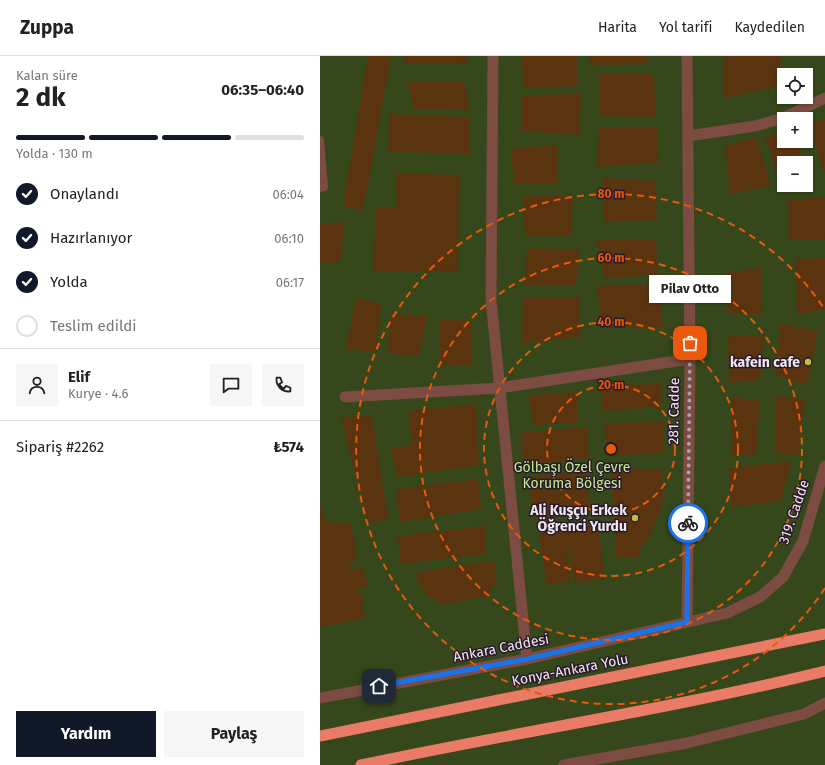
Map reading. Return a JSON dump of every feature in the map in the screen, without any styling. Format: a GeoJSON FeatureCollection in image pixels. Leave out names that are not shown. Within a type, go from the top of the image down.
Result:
{"type":"FeatureCollection","features":[{"type":"Feature","properties":{"kind":"highway","name":"Konya-Ankara Yolu"},"geometry":{"type":"LineString","coordinates":[[320,736],[825,634]]}},
{"type":"Feature","properties":{"kind":"highway"},"geometry":{"type":"LineString","coordinates":[[361,765],[442,748],[752,689],[825,671]]}},
{"type":"Feature","properties":{"kind":"street"},"geometry":{"type":"LineString","coordinates":[[493,56],[491,300],[527,659]]}},
{"type":"Feature","properties":{"kind":"street","name":"281. Cadde"},"geometry":{"type":"LineString","coordinates":[[687,622],[690,359],[688,56]]}},
{"type":"Feature","properties":{"kind":"street"},"geometry":{"type":"LineString","coordinates":[[688,136],[755,126],[783,118],[825,98]]}},
{"type":"Feature","properties":{"kind":"street"},"geometry":{"type":"LineString","coordinates":[[345,397],[500,388],[690,359]]}},
{"type":"Feature","properties":{"kind":"street","name":"319. Cadde"},"geometry":{"type":"LineString","coordinates":[[687,622],[726,613],[760,597],[783,577],[803,541],[825,466]]}},
{"type":"Feature","properties":{"kind":"street","name":"Ankara Caddesi"},"geometry":{"type":"LineString","coordinates":[[320,698],[527,659],[687,622]]}},
{"type":"Feature","properties":{"kind":"street"},"geometry":{"type":"LineString","coordinates":[[564,765],[687,743],[804,714],[825,703]]}},
{"type":"Feature","properties":{"kind":"lane"},"geometry":{"type":"LineString","coordinates":[[320,140],[324,187],[320,188]]}},
{"type":"Feature","properties":{"kind":"green space","name":"Gölbaşı Özel Çevre Koruma Bölgesi"},"geometry":{"type":"Polygon","coordinates":[[[320,56],[825,56],[825,765],[320,765],[320,56]]]}},
{"type":"Feature","properties":{"kind":"building"},"geometry":{"type":"Polygon","coordinates":[[[368,56],[391,56],[363,211],[343,206],[368,56]]]}},
{"type":"Feature","properties":{"kind":"building"},"geometry":{"type":"Polygon","coordinates":[[[405,56],[467,56],[467,64],[404,63],[405,56]]]}},
{"type":"Feature","properties":{"kind":"building"},"geometry":{"type":"Polygon","coordinates":[[[521,56],[577,56],[577,86],[524,88],[521,56]]]}},
{"type":"Feature","properties":{"kind":"building"},"geometry":{"type":"Polygon","coordinates":[[[590,56],[648,56],[648,64],[590,65],[590,56]]]}},
{"type":"Feature","properties":{"kind":"building"},"geometry":{"type":"Polygon","coordinates":[[[724,56],[782,56],[782,68],[777,68],[777,87],[724,98],[724,56]]]}},
{"type":"Feature","properties":{"kind":"building"},"geometry":{"type":"Polygon","coordinates":[[[600,74],[654,74],[656,117],[599,116],[600,74]]]}},
{"type":"Feature","properties":{"kind":"building"},"geometry":{"type":"Polygon","coordinates":[[[407,81],[464,81],[469,110],[414,109],[407,81]]]}},
{"type":"Feature","properties":{"kind":"building"},"geometry":{"type":"Polygon","coordinates":[[[581,94],[579,135],[522,131],[522,95],[581,94]]]}},
{"type":"Feature","properties":{"kind":"building"},"geometry":{"type":"Polygon","coordinates":[[[389,114],[469,117],[470,154],[388,152],[389,114]]]}},
{"type":"Feature","properties":{"kind":"building"},"geometry":{"type":"Polygon","coordinates":[[[825,119],[825,174],[813,136],[813,123],[825,119]]]}},
{"type":"Feature","properties":{"kind":"building"},"geometry":{"type":"Polygon","coordinates":[[[599,128],[657,128],[658,163],[597,167],[599,128]]]}},
{"type":"Feature","properties":{"kind":"building"},"geometry":{"type":"Polygon","coordinates":[[[777,134],[777,148],[800,148],[802,156],[777,156],[777,169],[765,137],[777,134]]]}},
{"type":"Feature","properties":{"kind":"building"},"geometry":{"type":"Polygon","coordinates":[[[756,137],[771,186],[730,194],[725,146],[756,137]]]}},
{"type":"Feature","properties":{"kind":"building"},"geometry":{"type":"Polygon","coordinates":[[[557,145],[558,183],[514,184],[511,149],[557,145]]]}},
{"type":"Feature","properties":{"kind":"building"},"geometry":{"type":"Polygon","coordinates":[[[396,173],[459,175],[458,272],[373,271],[376,208],[397,207],[396,173]]]}},
{"type":"Feature","properties":{"kind":"building"},"geometry":{"type":"Polygon","coordinates":[[[603,178],[656,181],[657,220],[604,222],[603,178]]]}},
{"type":"Feature","properties":{"kind":"building"},"geometry":{"type":"Polygon","coordinates":[[[523,195],[573,195],[571,236],[525,236],[523,195]]]}},
{"type":"Feature","properties":{"kind":"building"},"geometry":{"type":"Polygon","coordinates":[[[825,197],[825,240],[789,239],[788,200],[825,197]]]}},
{"type":"Feature","properties":{"kind":"building"},"geometry":{"type":"Polygon","coordinates":[[[345,222],[340,262],[320,263],[320,224],[345,222]]]}},
{"type":"Feature","properties":{"kind":"building"},"geometry":{"type":"Polygon","coordinates":[[[597,240],[656,240],[658,275],[605,278],[597,240]]]}},
{"type":"Feature","properties":{"kind":"building"},"geometry":{"type":"Polygon","coordinates":[[[527,248],[579,250],[576,285],[525,285],[527,248]]]}},
{"type":"Feature","properties":{"kind":"building"},"geometry":{"type":"Polygon","coordinates":[[[825,258],[825,309],[797,315],[796,259],[825,258]]]}},
{"type":"Feature","properties":{"kind":"building"},"geometry":{"type":"Polygon","coordinates":[[[761,268],[762,315],[727,313],[725,273],[761,268]]]}},
{"type":"Feature","properties":{"kind":"building"},"geometry":{"type":"Polygon","coordinates":[[[659,284],[663,327],[602,328],[597,286],[659,284]]]}},
{"type":"Feature","properties":{"kind":"building"},"geometry":{"type":"Polygon","coordinates":[[[356,298],[381,304],[376,352],[346,349],[356,298]]]}},
{"type":"Feature","properties":{"kind":"building"},"geometry":{"type":"Polygon","coordinates":[[[523,298],[580,298],[580,337],[522,343],[523,298]]]}},
{"type":"Feature","properties":{"kind":"building"},"geometry":{"type":"Polygon","coordinates":[[[391,314],[427,316],[419,356],[387,353],[391,314]]]}},
{"type":"Feature","properties":{"kind":"building"},"geometry":{"type":"Polygon","coordinates":[[[439,319],[472,321],[471,365],[439,366],[439,319]]]}},
{"type":"Feature","properties":{"kind":"building"},"geometry":{"type":"Polygon","coordinates":[[[780,323],[818,331],[807,385],[776,375],[780,323]]]}},
{"type":"Feature","properties":{"kind":"building"},"geometry":{"type":"Polygon","coordinates":[[[728,335],[764,335],[760,380],[729,383],[728,335]]]}},
{"type":"Feature","properties":{"kind":"building"},"geometry":{"type":"Polygon","coordinates":[[[662,384],[660,407],[603,411],[601,385],[662,384]]]}},
{"type":"Feature","properties":{"kind":"building"},"geometry":{"type":"Polygon","coordinates":[[[577,392],[577,423],[533,425],[529,395],[577,392]]]}},
{"type":"Feature","properties":{"kind":"building"},"geometry":{"type":"Polygon","coordinates":[[[776,396],[805,400],[798,455],[776,454],[776,396]]]}},
{"type":"Feature","properties":{"kind":"building"},"geometry":{"type":"Polygon","coordinates":[[[731,397],[760,401],[756,454],[731,457],[731,397]]]}},
{"type":"Feature","properties":{"kind":"building"},"geometry":{"type":"Polygon","coordinates":[[[476,404],[479,465],[397,477],[391,448],[412,445],[408,411],[476,404]]]}},
{"type":"Feature","properties":{"kind":"building"},"geometry":{"type":"Polygon","coordinates":[[[372,416],[388,520],[368,522],[341,417],[372,416]]]}},
{"type":"Feature","properties":{"kind":"building"},"geometry":{"type":"Polygon","coordinates":[[[664,422],[664,454],[608,455],[604,423],[664,422]]]}},
{"type":"Feature","properties":{"kind":"building"},"geometry":{"type":"Polygon","coordinates":[[[587,427],[589,458],[524,466],[520,433],[587,427]]]}},
{"type":"Feature","properties":{"kind":"building"},"geometry":{"type":"Polygon","coordinates":[[[791,461],[781,501],[732,507],[728,468],[791,461]]]}},
{"type":"Feature","properties":{"kind":"building","name":"Ali Kuşçu Erkek Öğrenci Yurdu"},"geometry":{"type":"Polygon","coordinates":[[[662,469],[663,496],[661,509],[648,539],[640,550],[639,557],[616,558],[611,470],[662,469]]]}},
{"type":"Feature","properties":{"kind":"building"},"geometry":{"type":"Polygon","coordinates":[[[585,471],[591,511],[535,519],[527,478],[585,471]]]}},
{"type":"Feature","properties":{"kind":"building"},"geometry":{"type":"Polygon","coordinates":[[[478,479],[481,509],[400,522],[396,489],[478,479]]]}},
{"type":"Feature","properties":{"kind":"building"},"geometry":{"type":"Polygon","coordinates":[[[320,505],[322,506],[325,522],[351,523],[357,559],[350,562],[351,570],[363,567],[368,588],[358,588],[359,595],[364,595],[364,619],[320,627],[320,505]]]}},
{"type":"Feature","properties":{"kind":"building"},"geometry":{"type":"Polygon","coordinates":[[[599,525],[604,579],[575,583],[566,533],[570,582],[547,585],[539,533],[599,525]]]}},
{"type":"Feature","properties":{"kind":"building"},"geometry":{"type":"Polygon","coordinates":[[[485,526],[486,554],[400,564],[398,536],[485,526]]]}},
{"type":"Feature","properties":{"kind":"building"},"geometry":{"type":"Polygon","coordinates":[[[494,561],[497,581],[486,596],[439,605],[434,597],[426,597],[423,588],[419,586],[417,572],[494,561]]]}},
{"type":"Feature","properties":{"kind":"way so far"},"geometry":{"type":"LineString","coordinates":[[688,523],[690,343]]}},
{"type":"Feature","properties":{"kind":"place","name":"Pilav Otto"},"geometry":{"type":"Point","coordinates":[690,343]}},
{"type":"Feature","properties":{"kind":"place","name":"kafein cafe"},"geometry":{"type":"Point","coordinates":[808,362]}},
{"type":"Feature","properties":{"kind":"place","name":"Ali Kuşçu Erkek Öğrenci Yurdu"},"geometry":{"type":"Point","coordinates":[635,518]}},
{"type":"Feature","properties":{"kind":"route"},"geometry":{"type":"LineString","coordinates":[[379,686],[527,659],[687,622],[688,523]]}}]}
